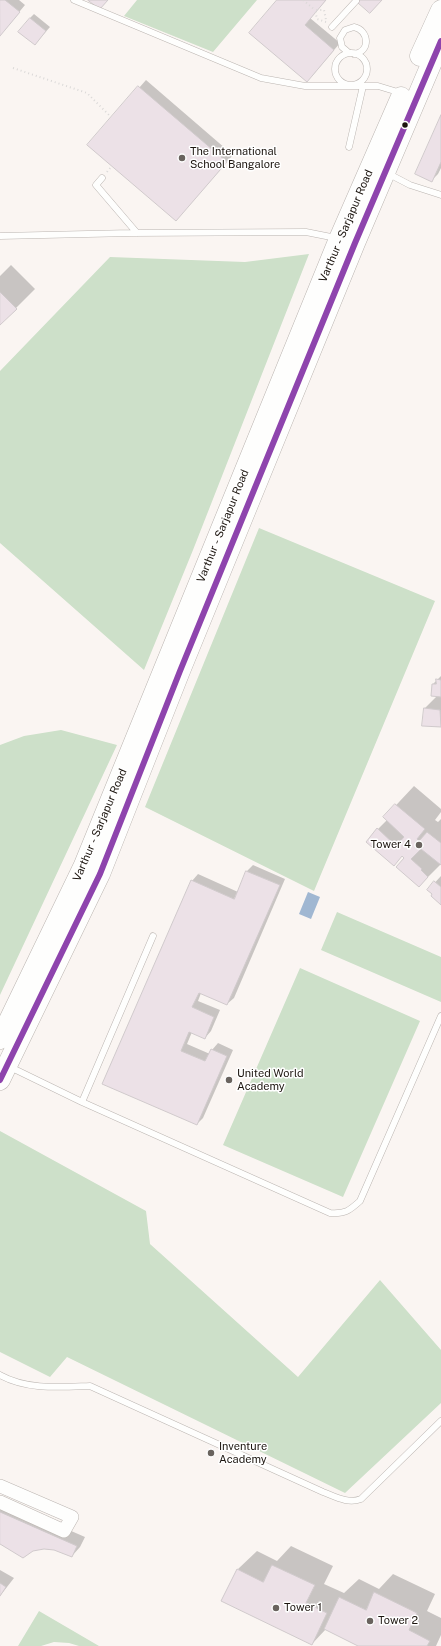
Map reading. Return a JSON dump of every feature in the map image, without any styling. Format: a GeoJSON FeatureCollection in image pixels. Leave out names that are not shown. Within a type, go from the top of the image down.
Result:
{"type":"FeatureCollection","features":[{"type":"Feature","properties":{"kind":"main road","name":"Varthur - Sarjapur Road"},"geometry":{"type":"LineString","coordinates":[[4,1073],[100,874],[198,627],[385,172],[409,97],[441,10]]}},
{"type":"Feature","properties":{"kind":"main road","name":"Varthur - Sarjapur Road"},"geometry":{"type":"LineString","coordinates":[[0,1039],[84,865],[339,239],[409,97],[441,41]]}},
{"type":"Feature","properties":{"kind":"street"},"geometry":{"type":"LineString","coordinates":[[0,1486],[72,1517],[64,1531],[0,1502]]}},
{"type":"Feature","properties":{"kind":"lane"},"geometry":{"type":"LineString","coordinates":[[74,0],[261,78],[305,86],[378,86],[409,97]]}},
{"type":"Feature","properties":{"kind":"lane"},"geometry":{"type":"LineString","coordinates":[[341,36],[334,29],[356,1]]}},
{"type":"Feature","properties":{"kind":"lane"},"geometry":{"type":"LineString","coordinates":[[353,86],[338,80],[334,70],[340,56],[352,53],[358,53],[365,48],[367,39],[366,35],[359,28],[354,27],[345,30],[341,36],[340,43],[342,47],[352,53],[362,58],[366,67],[366,72],[362,81],[353,86]]}},
{"type":"Feature","properties":{"kind":"lane"},"geometry":{"type":"LineString","coordinates":[[349,147],[363,86]]}},
{"type":"Feature","properties":{"kind":"lane"},"geometry":{"type":"LineString","coordinates":[[385,172],[410,185],[441,195]]}},
{"type":"Feature","properties":{"kind":"lane"},"geometry":{"type":"LineString","coordinates":[[102,178],[96,185],[137,232]]}},
{"type":"Feature","properties":{"kind":"lane"},"geometry":{"type":"LineString","coordinates":[[0,236],[137,232],[306,232],[339,239]]}},
{"type":"Feature","properties":{"kind":"lane"},"geometry":{"type":"LineString","coordinates":[[82,1102],[153,936]]}},
{"type":"Feature","properties":{"kind":"lane"},"geometry":{"type":"LineString","coordinates":[[4,1073],[82,1102],[330,1213],[340,1214],[350,1210],[360,1201],[441,1016]]}},
{"type":"Feature","properties":{"kind":"lane"},"geometry":{"type":"LineString","coordinates":[[0,1374],[8,1379],[33,1385],[59,1388],[90,1386],[323,1492],[347,1501],[361,1499],[441,1421]]}},
{"type":"Feature","properties":{"kind":"path"},"geometry":{"type":"LineString","coordinates":[[303,0],[315,10],[318,19],[326,22],[324,10],[315,10]]}},
{"type":"Feature","properties":{"kind":"path"},"geometry":{"type":"LineString","coordinates":[[13,68],[88,94],[111,117]]}},
{"type":"Feature","properties":{"kind":"green space"},"geometry":{"type":"Polygon","coordinates":[[[137,0],[257,0],[213,52],[124,16],[137,0]]]}},
{"type":"Feature","properties":{"kind":"green space"},"geometry":{"type":"Polygon","coordinates":[[[309,254],[193,550],[144,670],[0,543],[0,371],[110,257],[245,262],[309,254]]]}},
{"type":"Feature","properties":{"kind":"green space"},"geometry":{"type":"Polygon","coordinates":[[[259,528],[435,601],[314,891],[145,807],[259,528]]]}},
{"type":"Feature","properties":{"kind":"green space"},"geometry":{"type":"Polygon","coordinates":[[[61,730],[117,745],[0,995],[0,745],[24,736],[61,730]]]}},
{"type":"Feature","properties":{"kind":"green space"},"geometry":{"type":"Polygon","coordinates":[[[337,912],[441,957],[441,1002],[321,950],[337,912]]]}},
{"type":"Feature","properties":{"kind":"green space"},"geometry":{"type":"Polygon","coordinates":[[[300,968],[420,1021],[343,1197],[223,1145],[300,968]]]}},
{"type":"Feature","properties":{"kind":"green space"},"geometry":{"type":"Polygon","coordinates":[[[0,1131],[146,1211],[150,1244],[298,1377],[380,1280],[441,1350],[441,1403],[345,1493],[67,1357],[50,1377],[0,1352],[0,1131]]]}},
{"type":"Feature","properties":{"kind":"green space"},"geometry":{"type":"Polygon","coordinates":[[[39,1611],[99,1646],[79,1646],[69,1643],[54,1642],[41,1646],[18,1646],[39,1611]]]}},
{"type":"Feature","properties":{"kind":"water"},"geometry":{"type":"Polygon","coordinates":[[[308,892],[320,897],[311,919],[299,914],[308,892]]]}},
{"type":"Feature","properties":{"kind":"building"},"geometry":{"type":"Polygon","coordinates":[[[0,0],[5,0],[20,12],[0,36],[0,0]]]}},
{"type":"Feature","properties":{"kind":"building"},"geometry":{"type":"Polygon","coordinates":[[[88,0],[108,0],[100,9],[88,0]]]}},
{"type":"Feature","properties":{"kind":"building"},"geometry":{"type":"Polygon","coordinates":[[[277,0],[326,0],[305,25],[334,50],[307,82],[249,33],[277,0]]]}},
{"type":"Feature","properties":{"kind":"building"},"geometry":{"type":"Polygon","coordinates":[[[355,0],[382,0],[370,13],[355,0]]]}},
{"type":"Feature","properties":{"kind":"building"},"geometry":{"type":"Polygon","coordinates":[[[30,18],[46,31],[35,45],[18,32],[30,18]]]}},
{"type":"Feature","properties":{"kind":"building"},"geometry":{"type":"Polygon","coordinates":[[[138,86],[227,162],[176,221],[87,145],[138,86]]]}},
{"type":"Feature","properties":{"kind":"building"},"geometry":{"type":"Polygon","coordinates":[[[441,115],[441,162],[432,182],[415,174],[441,115]]]}},
{"type":"Feature","properties":{"kind":"building"},"geometry":{"type":"Polygon","coordinates":[[[0,292],[17,309],[0,325],[0,292]]]}},
{"type":"Feature","properties":{"kind":"building"},"geometry":{"type":"Polygon","coordinates":[[[436,679],[441,680],[441,697],[431,696],[432,684],[436,684],[436,679]]]}},
{"type":"Feature","properties":{"kind":"building"},"geometry":{"type":"Polygon","coordinates":[[[424,708],[440,710],[441,727],[422,726],[424,708]]]}},
{"type":"Feature","properties":{"kind":"building","name":"Tower 4"},"geometry":{"type":"Polygon","coordinates":[[[395,804],[425,829],[417,839],[419,841],[427,832],[441,843],[441,865],[421,849],[411,859],[428,877],[419,887],[396,867],[404,858],[402,856],[394,866],[366,842],[377,828],[396,846],[404,837],[383,817],[395,804]]]}},
{"type":"Feature","properties":{"kind":"building"},"geometry":{"type":"Polygon","coordinates":[[[246,871],[280,885],[227,1005],[199,993],[192,1007],[214,1017],[205,1039],[189,1032],[181,1051],[205,1061],[211,1049],[227,1056],[197,1125],[102,1084],[191,880],[234,899],[246,871]]]}},
{"type":"Feature","properties":{"kind":"building"},"geometry":{"type":"Polygon","coordinates":[[[434,881],[441,887],[441,905],[427,890],[434,881]]]}},
{"type":"Feature","properties":{"kind":"building"},"geometry":{"type":"Polygon","coordinates":[[[0,1512],[77,1546],[72,1557],[54,1550],[44,1549],[33,1551],[23,1558],[0,1544],[0,1512]]]}},
{"type":"Feature","properties":{"kind":"building","name":"Tower 1"},"geometry":{"type":"Polygon","coordinates":[[[272,1565],[315,1585],[306,1603],[327,1613],[312,1645],[221,1601],[237,1569],[263,1582],[272,1565]]]}},
{"type":"Feature","properties":{"kind":"building"},"geometry":{"type":"Polygon","coordinates":[[[0,1583],[6,1587],[0,1596],[0,1583]]]}},
{"type":"Feature","properties":{"kind":"building","name":"Tower 2"},"geometry":{"type":"Polygon","coordinates":[[[374,1592],[417,1613],[409,1630],[430,1641],[427,1646],[358,1646],[324,1629],[339,1597],[366,1610],[374,1592]]]}},
{"type":"Feature","properties":{"kind":"transit line"},"geometry":{"type":"LineString","coordinates":[[0,1080],[100,874],[180,671],[355,243],[441,41]]}},
{"type":"Feature","properties":{"kind":"place","name":"The International School Bangalore"},"geometry":{"type":"Point","coordinates":[182,158]}},
{"type":"Feature","properties":{"kind":"place","name":"Tower 4"},"geometry":{"type":"Point","coordinates":[419,845]}},
{"type":"Feature","properties":{"kind":"place","name":"United World Academy"},"geometry":{"type":"Point","coordinates":[229,1080]}},
{"type":"Feature","properties":{"kind":"place","name":"Inventure Academy"},"geometry":{"type":"Point","coordinates":[211,1453]}},
{"type":"Feature","properties":{"kind":"place","name":"Tower 1"},"geometry":{"type":"Point","coordinates":[276,1608]}},
{"type":"Feature","properties":{"kind":"place","name":"Tower 2"},"geometry":{"type":"Point","coordinates":[370,1621]}}]}
